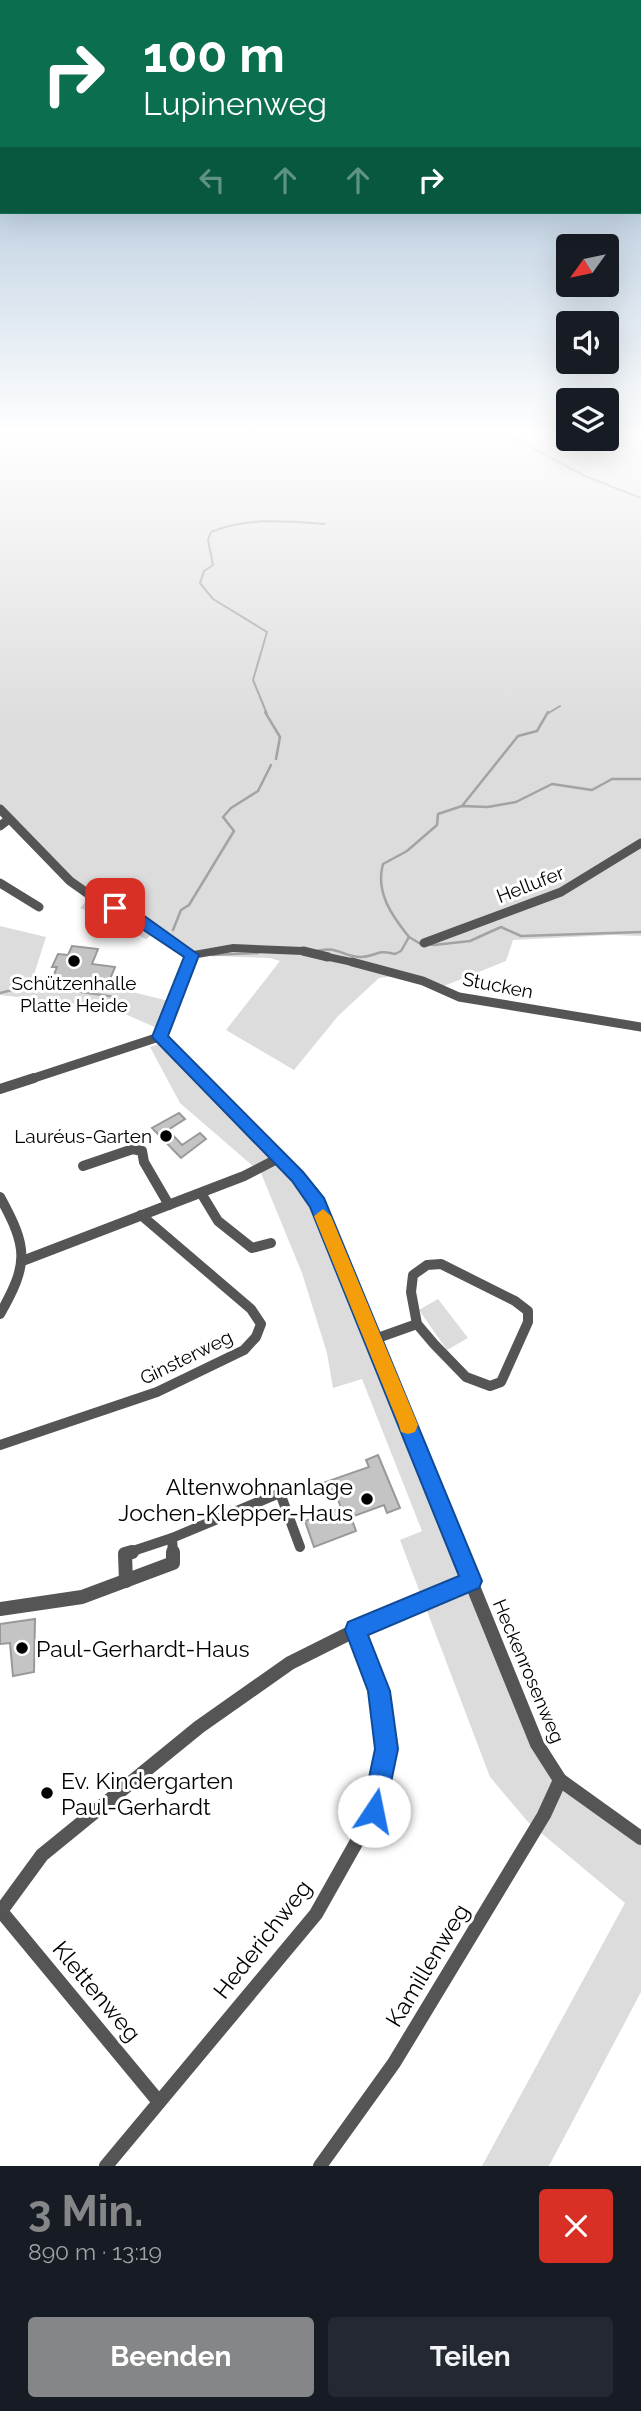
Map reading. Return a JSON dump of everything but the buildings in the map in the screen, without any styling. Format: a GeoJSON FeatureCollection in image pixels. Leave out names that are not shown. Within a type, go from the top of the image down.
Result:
{"type":"FeatureCollection","features":[{"type":"Feature","properties":{"kind":"street"},"geometry":{"type":"LineString","coordinates":[[0,809],[69,881],[94,898],[135,917],[192,955],[210,950],[248,948],[303,951],[352,962]]}},
{"type":"Feature","properties":{"kind":"street"},"geometry":{"type":"LineString","coordinates":[[0,826],[9,819]]}},
{"type":"Feature","properties":{"kind":"street","name":"Hellufer"},"geometry":{"type":"LineString","coordinates":[[424,943],[561,892],[641,843]]}},
{"type":"Feature","properties":{"kind":"street"},"geometry":{"type":"LineString","coordinates":[[0,883],[39,907]]}},
{"type":"Feature","properties":{"kind":"street"},"geometry":{"type":"LineString","coordinates":[[0,1089],[159,1037],[192,955]]}},
{"type":"Feature","properties":{"kind":"street","name":"Stucken"},"geometry":{"type":"LineString","coordinates":[[352,962],[395,976],[423,981],[459,997],[641,1027]]}},
{"type":"Feature","properties":{"kind":"street","name":"Heckenrosenweg"},"geometry":{"type":"LineString","coordinates":[[159,1037],[279,1157],[317,1203],[537,1744],[560,1780]]}},
{"type":"Feature","properties":{"kind":"street"},"geometry":{"type":"LineString","coordinates":[[83,1166],[133,1149],[142,1151],[144,1162],[169,1205]]}},
{"type":"Feature","properties":{"kind":"street"},"geometry":{"type":"LineString","coordinates":[[25,1260],[244,1176],[279,1157]]}},
{"type":"Feature","properties":{"kind":"street"},"geometry":{"type":"LineString","coordinates":[[201,1193],[218,1221],[252,1248],[271,1243]]}},
{"type":"Feature","properties":{"kind":"street"},"geometry":{"type":"LineString","coordinates":[[0,1197],[17,1227],[25,1260],[22,1274],[0,1314]]}},
{"type":"Feature","properties":{"kind":"street","name":"Ginsterweg"},"geometry":{"type":"LineString","coordinates":[[0,1445],[157,1392],[244,1350],[256,1337],[261,1324],[251,1309],[141,1215]]}},
{"type":"Feature","properties":{"kind":"street"},"geometry":{"type":"LineString","coordinates":[[427,1264],[441,1264],[515,1301],[528,1311],[528,1322],[501,1382],[487,1388],[475,1384],[458,1371],[418,1324],[410,1280],[416,1269],[427,1264]]}},
{"type":"Feature","properties":{"kind":"street"},"geometry":{"type":"LineString","coordinates":[[372,1340],[418,1324]]}},
{"type":"Feature","properties":{"kind":"street"},"geometry":{"type":"LineString","coordinates":[[126,1581],[125,1554],[172,1538],[280,1493],[300,1547]]}},
{"type":"Feature","properties":{"kind":"street"},"geometry":{"type":"LineString","coordinates":[[0,1609],[82,1597],[173,1563],[172,1538]]}},
{"type":"Feature","properties":{"kind":"street"},"geometry":{"type":"LineString","coordinates":[[0,1910],[42,1855],[199,1727],[290,1663],[356,1630],[471,1581]]}},
{"type":"Feature","properties":{"kind":"street","name":"Hederichweg"},"geometry":{"type":"LineString","coordinates":[[106,2166],[316,1914],[374,1811],[387,1749],[379,1691],[356,1630]]}},
{"type":"Feature","properties":{"kind":"street"},"geometry":{"type":"LineString","coordinates":[[560,1780],[641,1838]]}},
{"type":"Feature","properties":{"kind":"street","name":"Kamillenweg"},"geometry":{"type":"LineString","coordinates":[[320,2166],[394,2063],[544,1815],[560,1780]]}},
{"type":"Feature","properties":{"kind":"street","name":"Klettenweg"},"geometry":{"type":"LineString","coordinates":[[0,1910],[159,2102]]}},
{"type":"Feature","properties":{"kind":"shaded area"},"geometry":{"type":"Polygon","coordinates":[[[0,532],[641,532],[641,936],[513,940],[506,961],[439,988],[395,976],[379,978],[338,1016],[294,1070],[226,1030],[280,961],[270,958],[192,955],[157,931],[146,939],[80,908],[91,896],[0,809],[0,532]]]}},
{"type":"Feature","properties":{"kind":"shaded area"},"geometry":{"type":"Polygon","coordinates":[[[0,926],[46,937],[30,987],[128,991],[169,1001],[157,1028],[111,1008],[0,995],[0,926]]]}},
{"type":"Feature","properties":{"kind":"shaded area"},"geometry":{"type":"Polygon","coordinates":[[[158,1044],[294,1179],[314,1204],[545,1769],[641,1838],[641,1992],[549,2166],[482,2166],[625,1903],[528,1822],[490,1777],[400,1540],[422,1531],[362,1379],[333,1388],[327,1353],[302,1273],[261,1173],[180,1103],[150,1047],[158,1044]]]}},
{"type":"Feature","properties":{"kind":"shaded area"},"geometry":{"type":"Polygon","coordinates":[[[438,1299],[468,1338],[447,1350],[419,1310],[438,1299]]]}},
{"type":"Feature","properties":{"kind":"waterway"},"geometry":{"type":"LineString","coordinates":[[211,532],[208,540],[213,565],[204,571],[200,583],[213,599],[267,632],[253,680],[267,714]]}},
{"type":"Feature","properties":{"kind":"waterway"},"geometry":{"type":"LineString","coordinates":[[547,714],[560,706]]}},
{"type":"Feature","properties":{"kind":"waterway"},"geometry":{"type":"LineString","coordinates":[[265,712],[280,737],[276,759]]}},
{"type":"Feature","properties":{"kind":"waterway"},"geometry":{"type":"LineString","coordinates":[[462,806],[518,736],[537,731],[548,712]]}},
{"type":"Feature","properties":{"kind":"waterway"},"geometry":{"type":"LineString","coordinates":[[173,930],[181,910],[189,905],[234,831],[223,817],[231,808],[258,791],[271,765]]}},
{"type":"Feature","properties":{"kind":"waterway"},"geometry":{"type":"LineString","coordinates":[[462,806],[488,807],[516,802],[552,784],[592,790],[612,779],[641,779]]}},
{"type":"Feature","properties":{"kind":"waterway"},"geometry":{"type":"LineString","coordinates":[[409,937],[391,912],[383,894],[383,864],[407,851],[437,825],[438,814],[462,806]]}},
{"type":"Feature","properties":{"kind":"waterway"},"geometry":{"type":"LineString","coordinates":[[409,937],[419,943],[434,945],[470,941],[501,927],[521,936],[641,932]]}},
{"type":"Feature","properties":{"kind":"waterway"},"geometry":{"type":"LineString","coordinates":[[317,951],[330,950],[356,957],[384,952],[395,954],[401,951],[409,937]]}},
{"type":"Feature","properties":{"kind":"waterway"},"geometry":{"type":"LineString","coordinates":[[212,955],[258,953]]}},
{"type":"Feature","properties":{"kind":"waterway"},"geometry":{"type":"LineString","coordinates":[[0,993],[49,987],[115,997]]}},
{"type":"Feature","properties":{"kind":"slow traffic"},"geometry":{"type":"LineString","coordinates":[[323,1216],[408,1425]]}},
{"type":"Feature","properties":{"kind":"place","name":"Schützenhalle Platte Heide"},"geometry":{"type":"Point","coordinates":[74,961]}},
{"type":"Feature","properties":{"kind":"place","name":"Lauréus-Garten"},"geometry":{"type":"Point","coordinates":[166,1136]}},
{"type":"Feature","properties":{"kind":"place","name":"Altenwohnanlage Jochen-Klepper-Haus"},"geometry":{"type":"Point","coordinates":[367,1499]}},
{"type":"Feature","properties":{"kind":"place","name":"Paul-Gerhardt-Haus"},"geometry":{"type":"Point","coordinates":[22,1648]}},
{"type":"Feature","properties":{"kind":"place","name":"Ev. Kindergarten Paul-Gerhardt"},"geometry":{"type":"Point","coordinates":[47,1793]}},
{"type":"Feature","properties":{"kind":"route"},"geometry":{"type":"LineString","coordinates":[[115,908],[135,917],[192,955],[159,1037],[298,1177],[317,1203],[471,1581],[356,1630],[379,1691],[387,1749],[374,1811]]}}]}
